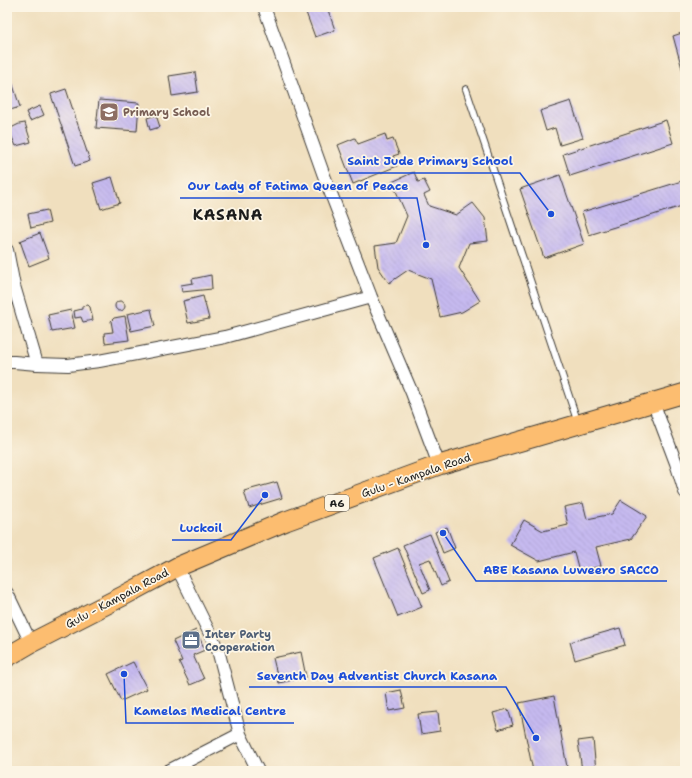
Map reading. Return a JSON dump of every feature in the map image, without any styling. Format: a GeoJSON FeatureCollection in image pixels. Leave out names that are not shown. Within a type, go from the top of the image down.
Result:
{"type":"FeatureCollection","features":[{"type":"Feature","properties":{"kind":"main road","name":"Gulu - Kampala Road"},"geometry":{"type":"LineString","coordinates":[[7,657],[177,567],[286,521],[439,465],[685,393]]}},
{"type":"Feature","properties":{"kind":"street"},"geometry":{"type":"LineString","coordinates":[[264,7],[323,173],[371,297],[412,393],[439,465]]}},
{"type":"Feature","properties":{"kind":"street"},"geometry":{"type":"LineString","coordinates":[[7,250],[14,286],[37,364]]}},
{"type":"Feature","properties":{"kind":"street"},"geometry":{"type":"LineString","coordinates":[[7,362],[68,365],[99,361],[225,337],[371,297]]}},
{"type":"Feature","properties":{"kind":"street"},"geometry":{"type":"LineString","coordinates":[[653,402],[676,463],[685,492]]}},
{"type":"Feature","properties":{"kind":"street"},"geometry":{"type":"LineString","coordinates":[[177,567],[218,650],[240,734],[258,771]]}},
{"type":"Feature","properties":{"kind":"street"},"geometry":{"type":"LineString","coordinates":[[7,593],[31,643]]}},
{"type":"Feature","properties":{"kind":"street"},"geometry":{"type":"LineString","coordinates":[[168,771],[240,734]]}},
{"type":"Feature","properties":{"kind":"lane"},"geometry":{"type":"LineString","coordinates":[[466,89],[578,424]]}},
{"type":"Feature","properties":{"kind":"building"},"geometry":{"type":"Polygon","coordinates":[[[304,7],[327,7],[335,30],[315,37],[304,7]]]}},
{"type":"Feature","properties":{"kind":"building"},"geometry":{"type":"Polygon","coordinates":[[[685,32],[685,79],[673,36],[685,32]]]}},
{"type":"Feature","properties":{"kind":"building"},"geometry":{"type":"Polygon","coordinates":[[[195,72],[198,92],[172,96],[169,76],[195,72]]]}},
{"type":"Feature","properties":{"kind":"building"},"geometry":{"type":"Polygon","coordinates":[[[12,82],[20,107],[7,111],[7,83],[12,82]]]}},
{"type":"Feature","properties":{"kind":"building"},"geometry":{"type":"Polygon","coordinates":[[[66,89],[90,161],[75,166],[51,95],[66,89]]]}},
{"type":"Feature","properties":{"kind":"building"},"geometry":{"type":"Polygon","coordinates":[[[99,100],[139,103],[137,131],[96,128],[99,100]]]}},
{"type":"Feature","properties":{"kind":"building"},"geometry":{"type":"Polygon","coordinates":[[[571,101],[583,138],[560,145],[555,128],[546,131],[540,111],[571,101]]]}},
{"type":"Feature","properties":{"kind":"building"},"geometry":{"type":"Polygon","coordinates":[[[40,106],[44,115],[30,121],[26,112],[40,106]]]}},
{"type":"Feature","properties":{"kind":"building"},"geometry":{"type":"Polygon","coordinates":[[[156,115],[160,127],[150,130],[147,118],[156,115]]]}},
{"type":"Feature","properties":{"kind":"building"},"geometry":{"type":"Polygon","coordinates":[[[666,120],[673,143],[570,176],[563,154],[666,120]]]}},
{"type":"Feature","properties":{"kind":"building"},"geometry":{"type":"Polygon","coordinates":[[[25,123],[31,142],[16,146],[11,135],[7,136],[7,130],[19,124],[25,123]]]}},
{"type":"Feature","properties":{"kind":"building"},"geometry":{"type":"Polygon","coordinates":[[[385,134],[387,141],[393,139],[399,154],[393,156],[397,166],[353,184],[338,145],[355,138],[358,144],[385,134]]]}},
{"type":"Feature","properties":{"kind":"building"},"geometry":{"type":"Polygon","coordinates":[[[414,172],[418,182],[424,180],[430,192],[424,195],[429,206],[456,215],[473,203],[485,218],[488,241],[469,243],[459,268],[480,301],[462,312],[440,317],[431,279],[408,270],[389,283],[378,267],[375,246],[396,243],[407,216],[392,182],[414,172]]]}},
{"type":"Feature","properties":{"kind":"building"},"geometry":{"type":"Polygon","coordinates":[[[560,175],[584,244],[544,258],[520,189],[560,175]]]}},
{"type":"Feature","properties":{"kind":"building"},"geometry":{"type":"Polygon","coordinates":[[[112,177],[120,203],[101,209],[93,183],[112,177]]]}},
{"type":"Feature","properties":{"kind":"building"},"geometry":{"type":"Polygon","coordinates":[[[685,180],[685,205],[589,235],[582,212],[685,180]]]}},
{"type":"Feature","properties":{"kind":"building"},"geometry":{"type":"Polygon","coordinates":[[[47,210],[50,223],[31,228],[28,214],[47,210]]]}},
{"type":"Feature","properties":{"kind":"building"},"geometry":{"type":"Polygon","coordinates":[[[40,233],[49,258],[29,266],[20,241],[40,233]]]}},
{"type":"Feature","properties":{"kind":"building"},"geometry":{"type":"Polygon","coordinates":[[[211,275],[212,289],[182,292],[181,285],[193,283],[192,279],[211,275]]]}},
{"type":"Feature","properties":{"kind":"building"},"geometry":{"type":"Polygon","coordinates":[[[203,296],[209,319],[188,323],[183,301],[203,296]]]}},
{"type":"Feature","properties":{"kind":"building"},"geometry":{"type":"Polygon","coordinates":[[[118,301],[122,301],[125,306],[122,311],[118,311],[115,308],[115,304],[118,301]]]}},
{"type":"Feature","properties":{"kind":"building"},"geometry":{"type":"Polygon","coordinates":[[[88,305],[90,307],[93,320],[83,322],[81,317],[75,318],[74,311],[82,309],[82,306],[88,305]]]}},
{"type":"Feature","properties":{"kind":"building"},"geometry":{"type":"Polygon","coordinates":[[[151,309],[155,326],[131,331],[127,314],[151,309]]]}},
{"type":"Feature","properties":{"kind":"building"},"geometry":{"type":"Polygon","coordinates":[[[71,310],[75,328],[52,332],[48,315],[71,310]]]}},
{"type":"Feature","properties":{"kind":"building"},"geometry":{"type":"Polygon","coordinates":[[[125,316],[129,340],[105,343],[104,333],[113,332],[111,321],[114,318],[125,316]]]}},
{"type":"Feature","properties":{"kind":"building"},"geometry":{"type":"Polygon","coordinates":[[[277,482],[282,498],[249,508],[244,491],[277,482]]]}},
{"type":"Feature","properties":{"kind":"building"},"geometry":{"type":"Polygon","coordinates":[[[621,500],[647,516],[631,539],[596,547],[601,566],[579,571],[574,552],[539,561],[510,545],[524,520],[543,531],[568,525],[564,507],[583,503],[587,519],[612,514],[621,500]]]}},
{"type":"Feature","properties":{"kind":"building"},"geometry":{"type":"Polygon","coordinates":[[[447,527],[455,548],[443,553],[435,532],[447,527]]]}},
{"type":"Feature","properties":{"kind":"building"},"geometry":{"type":"Polygon","coordinates":[[[430,534],[449,582],[441,586],[430,559],[419,563],[430,590],[423,593],[403,545],[430,534]]]}},
{"type":"Feature","properties":{"kind":"building"},"geometry":{"type":"Polygon","coordinates":[[[398,548],[422,607],[398,617],[374,558],[398,548]]]}},
{"type":"Feature","properties":{"kind":"building"},"geometry":{"type":"Polygon","coordinates":[[[620,628],[625,645],[575,660],[570,642],[620,628]]]}},
{"type":"Feature","properties":{"kind":"building"},"geometry":{"type":"Polygon","coordinates":[[[196,630],[205,650],[193,655],[204,679],[190,685],[179,662],[182,661],[173,641],[196,630]]]}},
{"type":"Feature","properties":{"kind":"building"},"geometry":{"type":"Polygon","coordinates":[[[301,652],[306,677],[279,683],[273,658],[301,652]]]}},
{"type":"Feature","properties":{"kind":"building"},"geometry":{"type":"Polygon","coordinates":[[[133,662],[147,689],[121,701],[108,674],[133,662]]]}},
{"type":"Feature","properties":{"kind":"building"},"geometry":{"type":"Polygon","coordinates":[[[401,690],[405,708],[389,711],[386,693],[401,690]]]}},
{"type":"Feature","properties":{"kind":"building"},"geometry":{"type":"Polygon","coordinates":[[[554,696],[567,767],[559,768],[560,771],[533,771],[519,703],[554,696]]]}},
{"type":"Feature","properties":{"kind":"building"},"geometry":{"type":"Polygon","coordinates":[[[508,709],[513,725],[498,730],[493,713],[508,709]]]}},
{"type":"Feature","properties":{"kind":"building"},"geometry":{"type":"Polygon","coordinates":[[[438,712],[440,731],[421,734],[418,714],[438,712]]]}},
{"type":"Feature","properties":{"kind":"building"},"geometry":{"type":"Polygon","coordinates":[[[593,739],[596,771],[582,771],[578,741],[593,739]]]}},
{"type":"Feature","properties":{"kind":"place","name":"Primary School"},"geometry":{"type":"Point","coordinates":[109,112]}},
{"type":"Feature","properties":{"kind":"place","name":"Saint Jude Primary School"},"geometry":{"type":"Point","coordinates":[551,214]}},
{"type":"Feature","properties":{"kind":"place","name":"Our Lady of Fatima Queen of Peace"},"geometry":{"type":"Point","coordinates":[426,245]}},
{"type":"Feature","properties":{"kind":"place","name":"Luckoil"},"geometry":{"type":"Point","coordinates":[265,495]}},
{"type":"Feature","properties":{"kind":"place","name":"ABE Kasana Luweero SACCO"},"geometry":{"type":"Point","coordinates":[443,533]}},
{"type":"Feature","properties":{"kind":"place","name":"Inter Party Cooperation"},"geometry":{"type":"Point","coordinates":[191,640]}},
{"type":"Feature","properties":{"kind":"place","name":"Kamelas Medical Centre"},"geometry":{"type":"Point","coordinates":[124,674]}},
{"type":"Feature","properties":{"kind":"place","name":"Seventh Day Adventist Church Kasana"},"geometry":{"type":"Point","coordinates":[536,738]}},
{"type":"Feature","properties":{"kind":"district","name":"KASANA"},"geometry":{"type":"Point","coordinates":[228,215]}}]}
